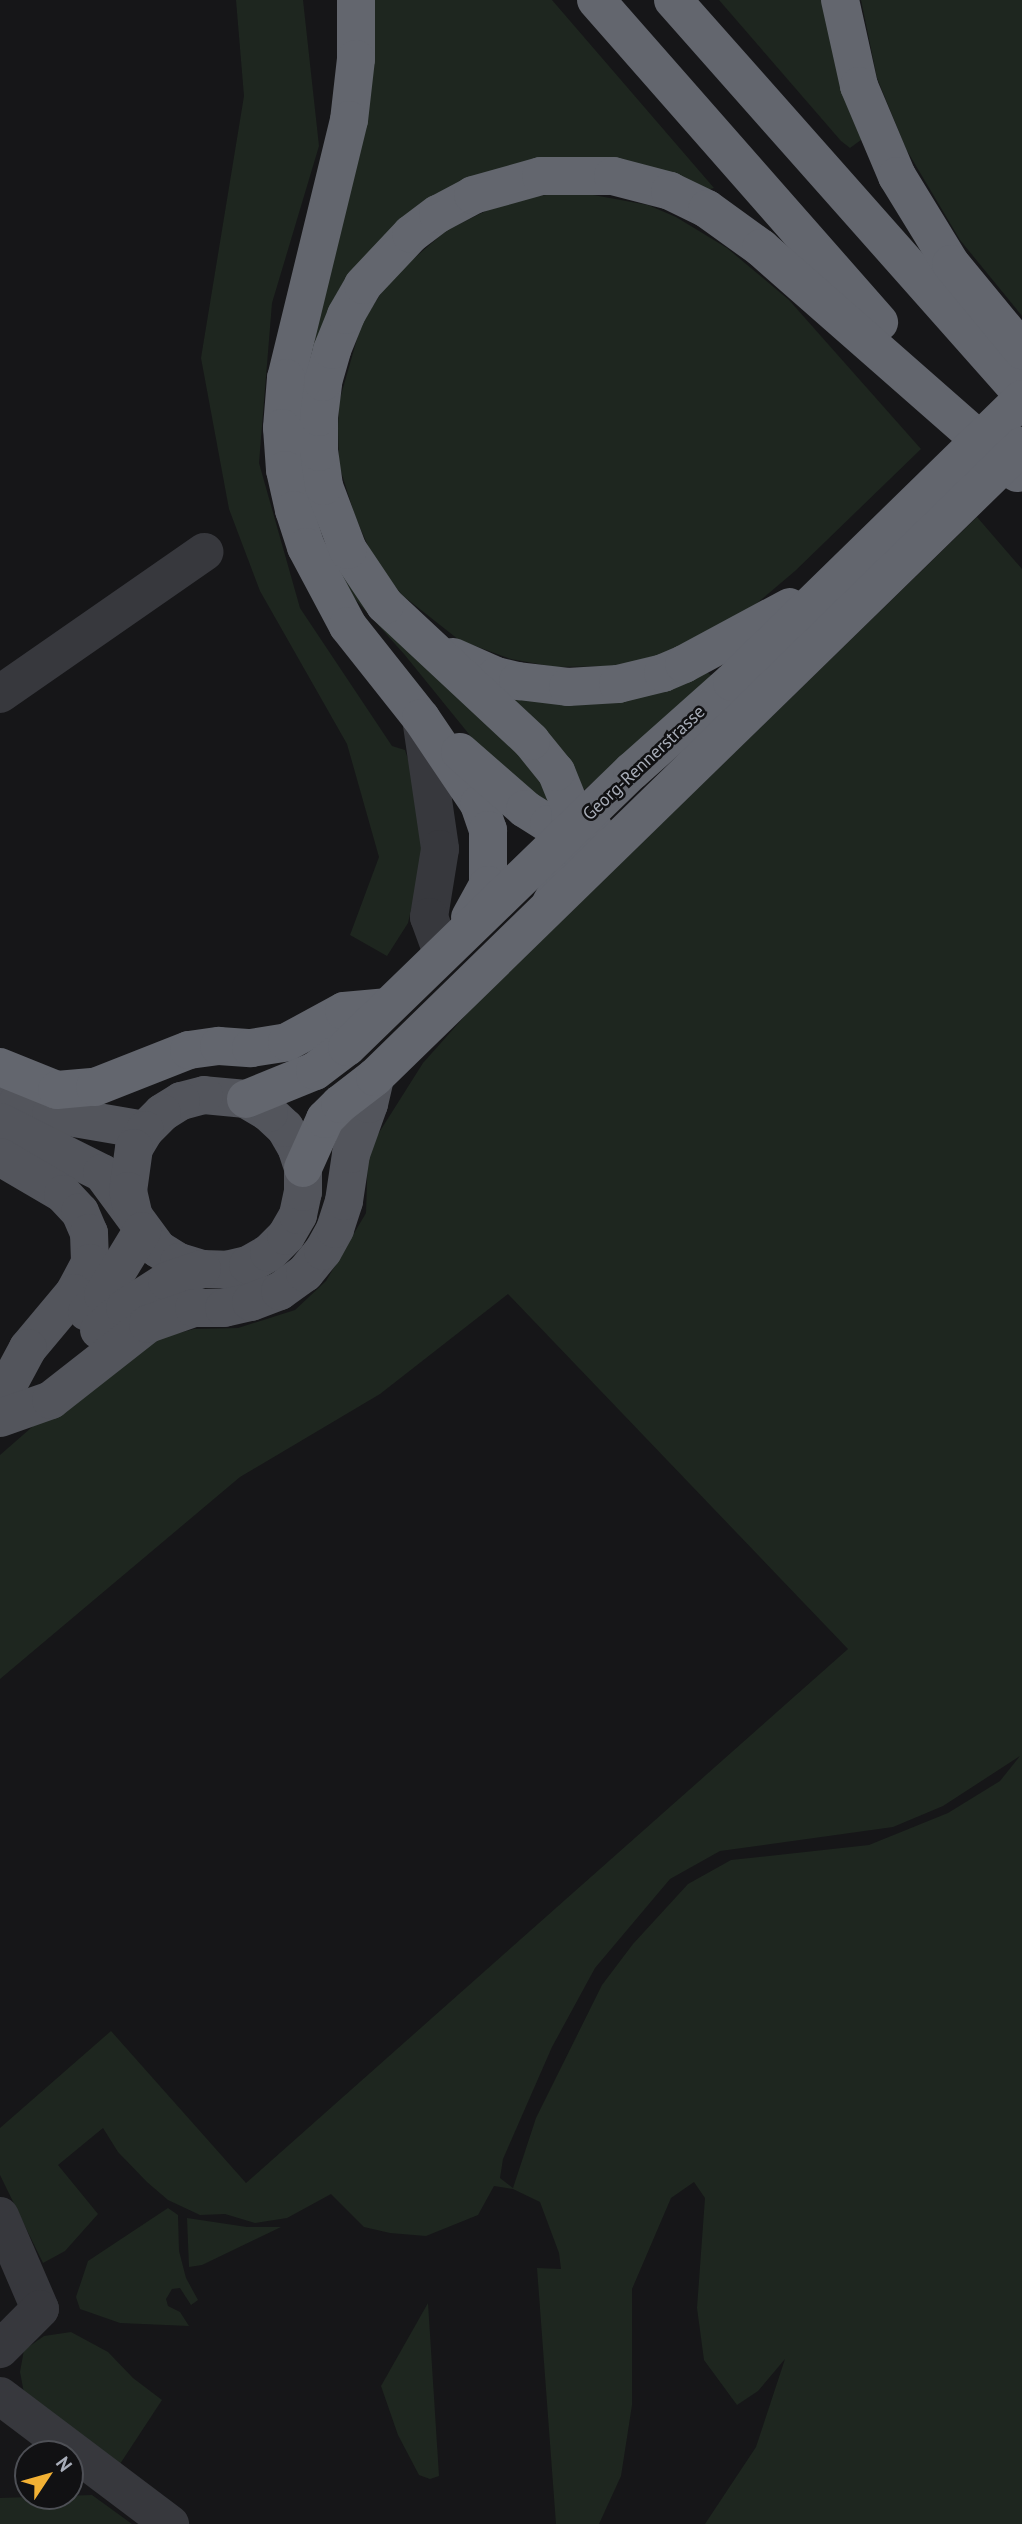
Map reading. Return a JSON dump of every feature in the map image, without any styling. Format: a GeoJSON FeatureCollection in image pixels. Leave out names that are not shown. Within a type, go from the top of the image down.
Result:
{"type":"FeatureCollection","features":[{"type":"Feature","properties":{"kind":"highway"},"geometry":{"type":"LineString","coordinates":[[356,0],[353,93],[331,201],[291,348],[283,403],[283,449],[294,510],[320,576],[360,644],[421,718],[479,804],[489,841],[488,885],[469,919],[442,952]]}},
{"type":"Feature","properties":{"kind":"highway"},"geometry":{"type":"LineString","coordinates":[[596,0],[781,212],[1020,466]]}},
{"type":"Feature","properties":{"kind":"highway"},"geometry":{"type":"LineString","coordinates":[[673,0],[1022,394]]}},
{"type":"Feature","properties":{"kind":"highway"},"geometry":{"type":"LineString","coordinates":[[840,0],[859,86],[897,176],[951,264],[1022,350]]}},
{"type":"Feature","properties":{"kind":"highway"},"geometry":{"type":"LineString","coordinates":[[551,902],[567,871],[572,846],[566,794],[542,752],[422,643],[385,605],[360,570],[337,529],[324,486],[319,452],[324,382],[346,315],[363,285],[411,233],[473,195],[509,182],[558,174],[613,176],[670,191],[707,209],[761,247],[1020,466]]}},
{"type":"Feature","properties":{"kind":"highway","name":"Georg-Rennerstrasse"},"geometry":{"type":"LineString","coordinates":[[303,1168],[325,1119],[372,1090],[551,902],[654,805],[895,546],[1022,400]]}},
{"type":"Feature","properties":{"kind":"highway","name":"Georg-Rennerstrasse"},"geometry":{"type":"LineString","coordinates":[[246,1099],[315,1071],[347,1047],[442,952],[837,581],[1020,466]]}},
{"type":"Feature","properties":{"kind":"highway"},"geometry":{"type":"LineString","coordinates":[[422,643],[496,676],[545,685],[593,687],[663,673],[753,629],[837,581]]}},
{"type":"Feature","properties":{"kind":"highway"},"geometry":{"type":"LineString","coordinates":[[421,718],[525,809],[549,824],[572,829],[600,829],[622,823],[654,805]]}},
{"type":"Feature","properties":{"kind":"highway"},"geometry":{"type":"LineString","coordinates":[[0,1067],[57,1090],[95,1087],[189,1050],[219,1046],[251,1048],[287,1042],[344,1011],[386,1007]]}},
{"type":"Feature","properties":{"kind":"main road"},"geometry":{"type":"LineString","coordinates":[[0,1418],[51,1401],[148,1324],[194,1308],[223,1308],[251,1302],[280,1291],[304,1273],[323,1251],[335,1229],[344,1201],[351,1154],[372,1090]]}},
{"type":"Feature","properties":{"kind":"main road"},"geometry":{"type":"LineString","coordinates":[[0,1092],[51,1114],[145,1130]]}},
{"type":"Feature","properties":{"kind":"main road"},"geometry":{"type":"LineString","coordinates":[[0,1122],[102,1173],[137,1221],[158,1249],[179,1262],[202,1269],[226,1270],[248,1265],[278,1244],[298,1215],[303,1192],[303,1168],[296,1147],[285,1128],[269,1112],[246,1099],[204,1095],[181,1101],[162,1113],[145,1130],[134,1149],[129,1169],[128,1191],[137,1221],[103,1295],[0,1410]]}},
{"type":"Feature","properties":{"kind":"main road"},"geometry":{"type":"LineString","coordinates":[[0,1157],[63,1194],[80,1212],[89,1233],[90,1263],[74,1293],[29,1348],[15,1391]]}},
{"type":"Feature","properties":{"kind":"main road"},"geometry":{"type":"LineString","coordinates":[[15,1391],[74,1352],[125,1308],[167,1281],[202,1269]]}},
{"type":"Feature","properties":{"kind":"street"},"geometry":{"type":"LineString","coordinates":[[0,694],[204,552]]}},
{"type":"Feature","properties":{"kind":"street"},"geometry":{"type":"LineString","coordinates":[[421,718],[440,849],[429,918],[442,952]]}},
{"type":"Feature","properties":{"kind":"street"},"geometry":{"type":"LineString","coordinates":[[0,2217],[40,2309],[0,2349]]}},
{"type":"Feature","properties":{"kind":"street"},"geometry":{"type":"LineString","coordinates":[[0,2396],[170,2524]]}},
{"type":"Feature","properties":{"kind":"shaded area"},"geometry":{"type":"Polygon","coordinates":[[[236,0],[303,0],[319,146],[272,303],[259,463],[300,608],[392,746],[405,750],[417,786],[426,845],[408,923],[387,956],[350,935],[379,857],[347,744],[260,591],[229,509],[201,358],[244,96],[236,0]]]}},
{"type":"Feature","properties":{"kind":"shaded area"},"geometry":{"type":"Polygon","coordinates":[[[368,0],[552,0],[714,188],[703,191],[480,174],[329,318],[329,545],[538,765],[555,806],[511,786],[404,654],[355,599],[331,564],[298,403],[368,0]]]}},
{"type":"Feature","properties":{"kind":"shaded area"},"geometry":{"type":"Polygon","coordinates":[[[719,0],[825,0],[865,137],[850,148],[841,141],[719,0]]]}},
{"type":"Feature","properties":{"kind":"shaded area"},"geometry":{"type":"Polygon","coordinates":[[[861,0],[1022,0],[1022,316],[960,240],[906,149],[877,78],[861,0]]]}},
{"type":"Feature","properties":{"kind":"shaded area"},"geometry":{"type":"Polygon","coordinates":[[[577,192],[648,205],[676,217],[727,248],[789,300],[921,449],[795,571],[756,604],[673,651],[617,666],[555,667],[511,659],[459,640],[402,595],[375,562],[355,516],[339,465],[339,402],[361,325],[390,279],[447,230],[498,205],[536,196],[577,192]]]}},
{"type":"Feature","properties":{"kind":"shaded area"},"geometry":{"type":"Polygon","coordinates":[[[977,517],[1022,569],[1022,2524],[705,2524],[756,2447],[785,2359],[758,2391],[737,2405],[704,2360],[697,2308],[705,2198],[694,2182],[671,2198],[632,2289],[632,2405],[621,2476],[599,2524],[556,2524],[537,2268],[561,2269],[559,2253],[540,2202],[513,2189],[494,2186],[478,2215],[426,2236],[390,2233],[364,2227],[331,2194],[287,2218],[255,2223],[225,2214],[200,2215],[168,2200],[147,2182],[118,2152],[103,2128],[58,2165],[98,2214],[65,2251],[43,2263],[0,2175],[0,2128],[111,2031],[246,2183],[848,1649],[508,1294],[380,1394],[240,1477],[0,1679],[0,1455],[86,1380],[152,1340],[194,1329],[238,1328],[295,1310],[326,1281],[366,1213],[368,1150],[423,1063],[472,1008],[977,517]],[[1020,1756],[943,1806],[893,1827],[720,1851],[670,1879],[595,1968],[552,2047],[503,2159],[500,2178],[513,2188],[536,2118],[602,1985],[633,1944],[688,1884],[731,1860],[869,1845],[948,1813],[1000,1781],[1020,1756]]]}},
{"type":"Feature","properties":{"kind":"shaded area"},"geometry":{"type":"Polygon","coordinates":[[[707,672],[714,678],[584,790],[515,701],[519,697],[707,672]]]}},
{"type":"Feature","properties":{"kind":"shaded area"},"geometry":{"type":"Polygon","coordinates":[[[168,2208],[178,2215],[179,2251],[186,2278],[198,2300],[191,2305],[180,2288],[172,2289],[166,2299],[168,2306],[180,2312],[189,2326],[120,2323],[80,2309],[76,2297],[88,2261],[168,2208]]]}},
{"type":"Feature","properties":{"kind":"shaded area"},"geometry":{"type":"Polygon","coordinates":[[[187,2218],[247,2227],[281,2227],[202,2265],[189,2267],[187,2218]]]}},
{"type":"Feature","properties":{"kind":"shaded area"},"geometry":{"type":"Polygon","coordinates":[[[428,2303],[439,2476],[430,2479],[419,2475],[398,2435],[381,2386],[428,2303]]]}},
{"type":"Feature","properties":{"kind":"shaded area"},"geometry":{"type":"Polygon","coordinates":[[[71,2332],[108,2352],[133,2378],[162,2400],[118,2467],[24,2393],[20,2372],[24,2350],[44,2336],[71,2332]]]}},
{"type":"Feature","properties":{"kind":"shaded area"},"geometry":{"type":"Polygon","coordinates":[[[84,2495],[92,2495],[132,2524],[0,2524],[0,2498],[14,2498],[14,2510],[84,2510],[84,2495]]]}}]}
